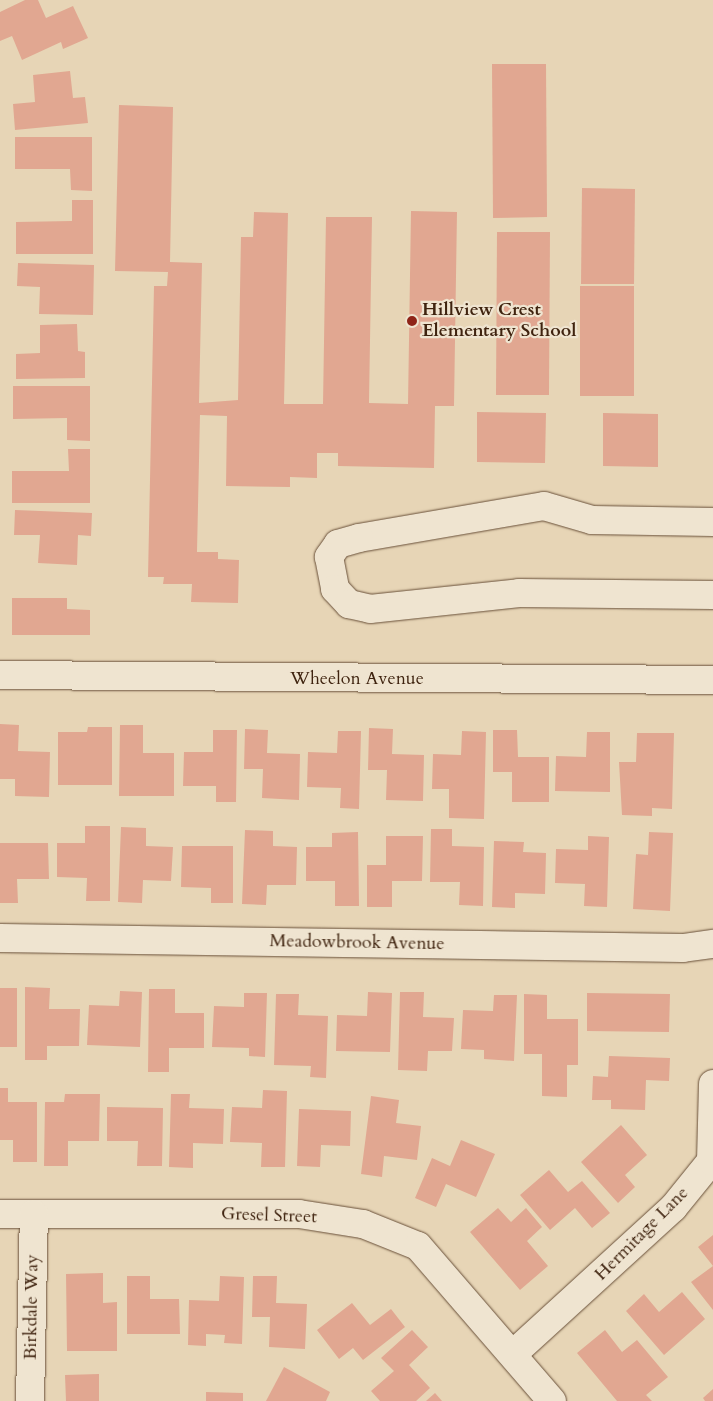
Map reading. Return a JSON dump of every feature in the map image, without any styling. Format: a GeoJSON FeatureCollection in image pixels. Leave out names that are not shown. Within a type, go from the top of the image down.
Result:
{"type":"FeatureCollection","features":[{"type":"Feature","properties":{"kind":"street"},"geometry":{"type":"LineString","coordinates":[[713,522],[592,520],[544,506],[359,538],[338,544],[329,557],[335,589],[349,604],[370,609],[519,593],[713,595]]}},
{"type":"Feature","properties":{"kind":"street","name":"Wheelon Avenue"},"geometry":{"type":"LineString","coordinates":[[0,675],[713,680]]}},
{"type":"Feature","properties":{"kind":"street","name":"Meadowbrook Avenue"},"geometry":{"type":"LineString","coordinates":[[0,938],[683,948],[713,944]]}},
{"type":"Feature","properties":{"kind":"street","name":"Hermitage Lane"},"geometry":{"type":"LineString","coordinates":[[513,1354],[673,1208],[711,1161],[713,1084]]}},
{"type":"Feature","properties":{"kind":"street","name":"Gresel Street"},"geometry":{"type":"LineString","coordinates":[[0,1214],[299,1214],[363,1224],[418,1246],[552,1401]]}},
{"type":"Feature","properties":{"kind":"street","name":"Birkdale Way"},"geometry":{"type":"LineString","coordinates":[[30,1401],[34,1214]]}},
{"type":"Feature","properties":{"kind":"building"},"geometry":{"type":"Polygon","coordinates":[[[25,0],[38,0],[46,18],[73,6],[88,38],[63,49],[61,42],[22,60],[12,36],[0,41],[0,12],[25,0]]]}},
{"type":"Feature","properties":{"kind":"building"},"geometry":{"type":"Polygon","coordinates":[[[492,64],[546,64],[547,217],[493,218],[492,64]]]}},
{"type":"Feature","properties":{"kind":"building"},"geometry":{"type":"Polygon","coordinates":[[[70,71],[73,98],[85,97],[88,123],[15,130],[13,104],[35,102],[33,75],[70,71]]]}},
{"type":"Feature","properties":{"kind":"building"},"geometry":{"type":"Polygon","coordinates":[[[119,105],[173,107],[170,262],[202,263],[199,403],[238,400],[241,237],[253,237],[254,212],[288,213],[284,404],[323,404],[326,217],[372,217],[369,403],[408,404],[411,211],[457,212],[454,406],[435,406],[434,468],[338,466],[338,453],[317,453],[317,478],[290,477],[290,487],[226,486],[227,416],[200,415],[197,552],[218,552],[218,559],[239,560],[238,603],[191,602],[192,584],[163,584],[164,577],[148,577],[154,286],[167,286],[168,272],[115,271],[119,105]]]}},
{"type":"Feature","properties":{"kind":"building"},"geometry":{"type":"Polygon","coordinates":[[[15,137],[92,137],[92,191],[71,190],[70,169],[15,169],[15,137]]]}},
{"type":"Feature","properties":{"kind":"building"},"geometry":{"type":"Polygon","coordinates":[[[582,188],[635,189],[634,284],[581,284],[582,188]]]}},
{"type":"Feature","properties":{"kind":"building"},"geometry":{"type":"Polygon","coordinates":[[[72,200],[93,200],[93,254],[16,254],[16,222],[72,221],[72,200]]]}},
{"type":"Feature","properties":{"kind":"building"},"geometry":{"type":"Polygon","coordinates":[[[497,232],[550,232],[549,395],[496,395],[497,232]]]}},
{"type":"Feature","properties":{"kind":"building"},"geometry":{"type":"Polygon","coordinates":[[[18,263],[94,265],[93,315],[39,314],[40,287],[17,286],[18,263]]]}},
{"type":"Feature","properties":{"kind":"building"},"geometry":{"type":"Polygon","coordinates":[[[580,286],[634,286],[634,396],[580,396],[580,286]]]}},
{"type":"Feature","properties":{"kind":"building"},"geometry":{"type":"Polygon","coordinates":[[[77,324],[78,351],[85,352],[85,378],[16,379],[16,354],[40,353],[40,325],[77,324]]]}},
{"type":"Feature","properties":{"kind":"building"},"geometry":{"type":"Polygon","coordinates":[[[13,386],[90,386],[90,441],[67,440],[67,418],[13,419],[13,386]]]}},
{"type":"Feature","properties":{"kind":"building"},"geometry":{"type":"Polygon","coordinates":[[[477,412],[546,413],[545,463],[477,462],[477,412]]]}},
{"type":"Feature","properties":{"kind":"building"},"geometry":{"type":"Polygon","coordinates":[[[603,413],[658,414],[658,467],[603,466],[603,413]]]}},
{"type":"Feature","properties":{"kind":"building"},"geometry":{"type":"Polygon","coordinates":[[[68,449],[90,449],[90,503],[12,503],[12,471],[69,471],[68,449]]]}},
{"type":"Feature","properties":{"kind":"building"},"geometry":{"type":"Polygon","coordinates":[[[15,510],[92,513],[91,536],[78,535],[77,565],[38,563],[40,535],[14,535],[15,510]]]}},
{"type":"Feature","properties":{"kind":"building"},"geometry":{"type":"Polygon","coordinates":[[[12,598],[67,598],[67,609],[90,610],[90,635],[12,635],[12,598]]]}},
{"type":"Feature","properties":{"kind":"building"},"geometry":{"type":"Polygon","coordinates":[[[0,724],[19,725],[18,751],[50,752],[49,797],[15,796],[15,779],[0,779],[0,724]]]}},
{"type":"Feature","properties":{"kind":"building"},"geometry":{"type":"Polygon","coordinates":[[[120,725],[143,725],[143,753],[174,753],[174,796],[119,796],[120,725]]]}},
{"type":"Feature","properties":{"kind":"building"},"geometry":{"type":"Polygon","coordinates":[[[88,727],[112,727],[112,785],[58,785],[58,732],[87,732],[88,727]]]}},
{"type":"Feature","properties":{"kind":"building"},"geometry":{"type":"Polygon","coordinates":[[[369,728],[393,729],[392,754],[424,755],[423,801],[386,800],[387,770],[368,770],[369,728]]]}},
{"type":"Feature","properties":{"kind":"building"},"geometry":{"type":"Polygon","coordinates":[[[245,729],[268,730],[267,753],[300,754],[299,800],[262,798],[263,769],[244,769],[245,729]]]}},
{"type":"Feature","properties":{"kind":"building"},"geometry":{"type":"Polygon","coordinates":[[[213,730],[237,730],[236,802],[216,802],[216,786],[183,786],[184,752],[213,752],[213,730]]]}},
{"type":"Feature","properties":{"kind":"building"},"geometry":{"type":"Polygon","coordinates":[[[493,730],[517,730],[518,757],[549,757],[549,802],[512,802],[512,772],[493,772],[493,730]]]}},
{"type":"Feature","properties":{"kind":"building"},"geometry":{"type":"Polygon","coordinates":[[[338,731],[361,731],[359,809],[340,808],[341,788],[307,787],[308,752],[337,753],[338,731]]]}},
{"type":"Feature","properties":{"kind":"building"},"geometry":{"type":"Polygon","coordinates":[[[462,731],[486,732],[484,819],[449,818],[449,789],[432,789],[433,754],[461,755],[462,731]]]}},
{"type":"Feature","properties":{"kind":"building"},"geometry":{"type":"Polygon","coordinates":[[[587,732],[610,732],[610,792],[555,791],[556,756],[586,757],[587,732]]]}},
{"type":"Feature","properties":{"kind":"building"},"geometry":{"type":"Polygon","coordinates":[[[637,733],[674,733],[672,809],[652,808],[652,816],[622,815],[619,762],[636,762],[637,733]]]}},
{"type":"Feature","properties":{"kind":"building"},"geometry":{"type":"Polygon","coordinates":[[[85,826],[110,826],[110,901],[86,901],[87,878],[57,877],[57,843],[85,843],[85,826]]]}},
{"type":"Feature","properties":{"kind":"building"},"geometry":{"type":"Polygon","coordinates":[[[121,827],[146,828],[146,846],[173,847],[171,881],[143,880],[142,903],[118,902],[121,827]]]}},
{"type":"Feature","properties":{"kind":"building"},"geometry":{"type":"Polygon","coordinates":[[[431,829],[452,829],[452,846],[484,847],[483,906],[459,905],[460,882],[430,882],[431,829]]]}},
{"type":"Feature","properties":{"kind":"building"},"geometry":{"type":"Polygon","coordinates":[[[245,830],[273,831],[273,846],[297,847],[296,885],[267,885],[266,905],[242,904],[245,830]]]}},
{"type":"Feature","properties":{"kind":"building"},"geometry":{"type":"Polygon","coordinates":[[[358,832],[359,906],[335,906],[335,881],[306,881],[306,847],[332,847],[332,833],[358,832]]]}},
{"type":"Feature","properties":{"kind":"building"},"geometry":{"type":"Polygon","coordinates":[[[649,832],[673,833],[670,911],[633,909],[636,854],[648,855],[649,832]]]}},
{"type":"Feature","properties":{"kind":"building"},"geometry":{"type":"Polygon","coordinates":[[[386,836],[423,836],[422,881],[392,881],[392,907],[367,907],[367,865],[386,865],[386,836]]]}},
{"type":"Feature","properties":{"kind":"building"},"geometry":{"type":"Polygon","coordinates":[[[588,836],[609,837],[607,907],[584,906],[585,884],[555,883],[556,849],[588,850],[588,836]]]}},
{"type":"Feature","properties":{"kind":"building"},"geometry":{"type":"Polygon","coordinates":[[[494,841],[524,842],[523,852],[546,853],[545,894],[515,893],[515,908],[492,907],[494,841]]]}},
{"type":"Feature","properties":{"kind":"building"},"geometry":{"type":"Polygon","coordinates":[[[0,843],[48,843],[49,879],[17,879],[18,903],[0,903],[0,843]]]}},
{"type":"Feature","properties":{"kind":"building"},"geometry":{"type":"Polygon","coordinates":[[[182,846],[233,846],[233,903],[211,903],[211,888],[181,887],[182,846]]]}},
{"type":"Feature","properties":{"kind":"building"},"geometry":{"type":"Polygon","coordinates":[[[25,987],[50,988],[49,1009],[80,1009],[79,1046],[47,1046],[47,1060],[25,1060],[25,987]]]}},
{"type":"Feature","properties":{"kind":"building"},"geometry":{"type":"Polygon","coordinates":[[[0,988],[17,988],[17,1047],[0,1047],[0,988]]]}},
{"type":"Feature","properties":{"kind":"building"},"geometry":{"type":"Polygon","coordinates":[[[149,989],[175,989],[175,1013],[204,1013],[204,1048],[169,1048],[169,1072],[148,1072],[149,989]]]}},
{"type":"Feature","properties":{"kind":"building"},"geometry":{"type":"Polygon","coordinates":[[[120,991],[142,992],[140,1047],[87,1045],[89,1005],[119,1006],[120,991]]]}},
{"type":"Feature","properties":{"kind":"building"},"geometry":{"type":"Polygon","coordinates":[[[368,992],[392,993],[390,1052],[336,1051],[337,1015],[367,1016],[368,992]]]}},
{"type":"Feature","properties":{"kind":"building"},"geometry":{"type":"Polygon","coordinates":[[[400,992],[424,992],[423,1017],[454,1018],[452,1051],[428,1051],[427,1071],[398,1070],[400,992]]]}},
{"type":"Feature","properties":{"kind":"building"},"geometry":{"type":"Polygon","coordinates":[[[244,993],[267,993],[265,1057],[249,1056],[249,1048],[212,1047],[214,1006],[244,1007],[244,993]]]}},
{"type":"Feature","properties":{"kind":"building"},"geometry":{"type":"Polygon","coordinates":[[[587,993],[670,994],[669,1032],[587,1031],[587,993]]]}},
{"type":"Feature","properties":{"kind":"building"},"geometry":{"type":"Polygon","coordinates":[[[276,994],[299,994],[298,1015],[328,1016],[326,1078],[310,1077],[311,1066],[274,1065],[276,994]]]}},
{"type":"Feature","properties":{"kind":"building"},"geometry":{"type":"Polygon","coordinates":[[[524,994],[547,995],[547,1019],[578,1019],[578,1065],[567,1065],[567,1097],[542,1096],[542,1054],[524,1054],[524,994]]]}},
{"type":"Feature","properties":{"kind":"building"},"geometry":{"type":"Polygon","coordinates":[[[494,995],[517,995],[514,1061],[484,1059],[484,1050],[461,1049],[463,1010],[493,1011],[494,995]]]}},
{"type":"Feature","properties":{"kind":"building"},"geometry":{"type":"Polygon","coordinates":[[[609,1056],[670,1058],[669,1081],[646,1080],[645,1110],[611,1109],[611,1100],[592,1100],[593,1076],[608,1077],[609,1056]]]}},
{"type":"Feature","properties":{"kind":"building"},"geometry":{"type":"Polygon","coordinates":[[[0,1088],[8,1088],[8,1102],[37,1102],[37,1162],[13,1162],[13,1140],[0,1140],[0,1088]]]}},
{"type":"Feature","properties":{"kind":"building"},"geometry":{"type":"Polygon","coordinates":[[[263,1090],[287,1091],[285,1167],[261,1167],[262,1143],[230,1142],[232,1107],[262,1108],[263,1090]]]}},
{"type":"Feature","properties":{"kind":"building"},"geometry":{"type":"Polygon","coordinates":[[[65,1094],[100,1094],[99,1141],[68,1141],[68,1166],[44,1166],[45,1102],[64,1102],[65,1094]]]}},
{"type":"Feature","properties":{"kind":"building"},"geometry":{"type":"Polygon","coordinates":[[[171,1094],[190,1094],[189,1108],[224,1109],[223,1144],[193,1143],[193,1168],[169,1167],[171,1094]]]}},
{"type":"Feature","properties":{"kind":"building"},"geometry":{"type":"Polygon","coordinates":[[[371,1096],[399,1100],[396,1123],[421,1126],[417,1160],[384,1156],[382,1177],[361,1174],[371,1096]]]}},
{"type":"Feature","properties":{"kind":"building"},"geometry":{"type":"Polygon","coordinates":[[[107,1107],[163,1108],[162,1166],[137,1166],[138,1141],[107,1141],[107,1107]]]}},
{"type":"Feature","properties":{"kind":"building"},"geometry":{"type":"Polygon","coordinates":[[[299,1109],[351,1111],[350,1146],[321,1145],[320,1167],[297,1166],[299,1109]]]}},
{"type":"Feature","properties":{"kind":"building"},"geometry":{"type":"Polygon","coordinates":[[[621,1125],[647,1155],[625,1175],[635,1187],[618,1203],[581,1162],[621,1125]]]}},
{"type":"Feature","properties":{"kind":"building"},"geometry":{"type":"Polygon","coordinates":[[[461,1140],[495,1154],[476,1197],[446,1184],[436,1207],[415,1198],[432,1158],[450,1166],[461,1140]]]}},
{"type":"Feature","properties":{"kind":"building"},"geometry":{"type":"Polygon","coordinates":[[[549,1170],[568,1192],[582,1181],[610,1213],[592,1228],[575,1208],[550,1230],[520,1195],[549,1170]]]}},
{"type":"Feature","properties":{"kind":"building"},"geometry":{"type":"Polygon","coordinates":[[[498,1208],[511,1222],[526,1208],[542,1227],[527,1241],[548,1266],[520,1290],[470,1232],[498,1208]]]}},
{"type":"Feature","properties":{"kind":"building"},"geometry":{"type":"Polygon","coordinates":[[[713,1235],[713,1266],[698,1247],[713,1235]]]}},
{"type":"Feature","properties":{"kind":"building"},"geometry":{"type":"Polygon","coordinates":[[[713,1266],[713,1310],[691,1282],[713,1266]]]}},
{"type":"Feature","properties":{"kind":"building"},"geometry":{"type":"Polygon","coordinates":[[[103,1273],[103,1303],[117,1302],[117,1351],[67,1351],[66,1274],[103,1273]]]}},
{"type":"Feature","properties":{"kind":"building"},"geometry":{"type":"Polygon","coordinates":[[[127,1276],[150,1276],[150,1299],[179,1299],[180,1334],[127,1334],[127,1276]]]}},
{"type":"Feature","properties":{"kind":"building"},"geometry":{"type":"Polygon","coordinates":[[[220,1276],[244,1277],[242,1344],[224,1343],[225,1335],[206,1334],[206,1346],[188,1345],[189,1300],[219,1301],[220,1276]]]}},
{"type":"Feature","properties":{"kind":"building"},"geometry":{"type":"Polygon","coordinates":[[[253,1276],[277,1276],[276,1303],[307,1304],[305,1349],[269,1347],[270,1317],[252,1317],[253,1276]]]}},
{"type":"Feature","properties":{"kind":"building"},"geometry":{"type":"Polygon","coordinates":[[[682,1292],[705,1319],[664,1355],[626,1311],[644,1294],[659,1312],[682,1292]]]}},
{"type":"Feature","properties":{"kind":"building"},"geometry":{"type":"Polygon","coordinates":[[[352,1303],[370,1325],[391,1309],[405,1327],[363,1360],[353,1348],[339,1359],[317,1330],[352,1303]]]}},
{"type":"Feature","properties":{"kind":"building"},"geometry":{"type":"Polygon","coordinates":[[[412,1330],[428,1347],[409,1365],[430,1388],[416,1401],[380,1401],[371,1391],[394,1371],[381,1358],[412,1330]]]}},
{"type":"Feature","properties":{"kind":"building"},"geometry":{"type":"Polygon","coordinates":[[[605,1330],[622,1352],[637,1340],[668,1377],[646,1395],[652,1401],[617,1401],[577,1353],[605,1330]]]}},
{"type":"Feature","properties":{"kind":"building"},"geometry":{"type":"Polygon","coordinates":[[[284,1367],[330,1392],[326,1401],[266,1401],[284,1367]]]}},
{"type":"Feature","properties":{"kind":"building"},"geometry":{"type":"Polygon","coordinates":[[[99,1374],[99,1401],[66,1401],[65,1375],[99,1374]]]}},
{"type":"Feature","properties":{"kind":"building"},"geometry":{"type":"Polygon","coordinates":[[[713,1389],[713,1401],[705,1401],[703,1398],[713,1389]]]}},
{"type":"Feature","properties":{"kind":"building"},"geometry":{"type":"Polygon","coordinates":[[[206,1392],[243,1393],[243,1401],[206,1401],[206,1392]]]}},
{"type":"Feature","properties":{"kind":"building"},"geometry":{"type":"Polygon","coordinates":[[[435,1393],[442,1401],[426,1401],[435,1393]]]}},
{"type":"Feature","properties":{"kind":"place","name":"Hillview Crest Elementary School"},"geometry":{"type":"Point","coordinates":[412,321]}}]}
